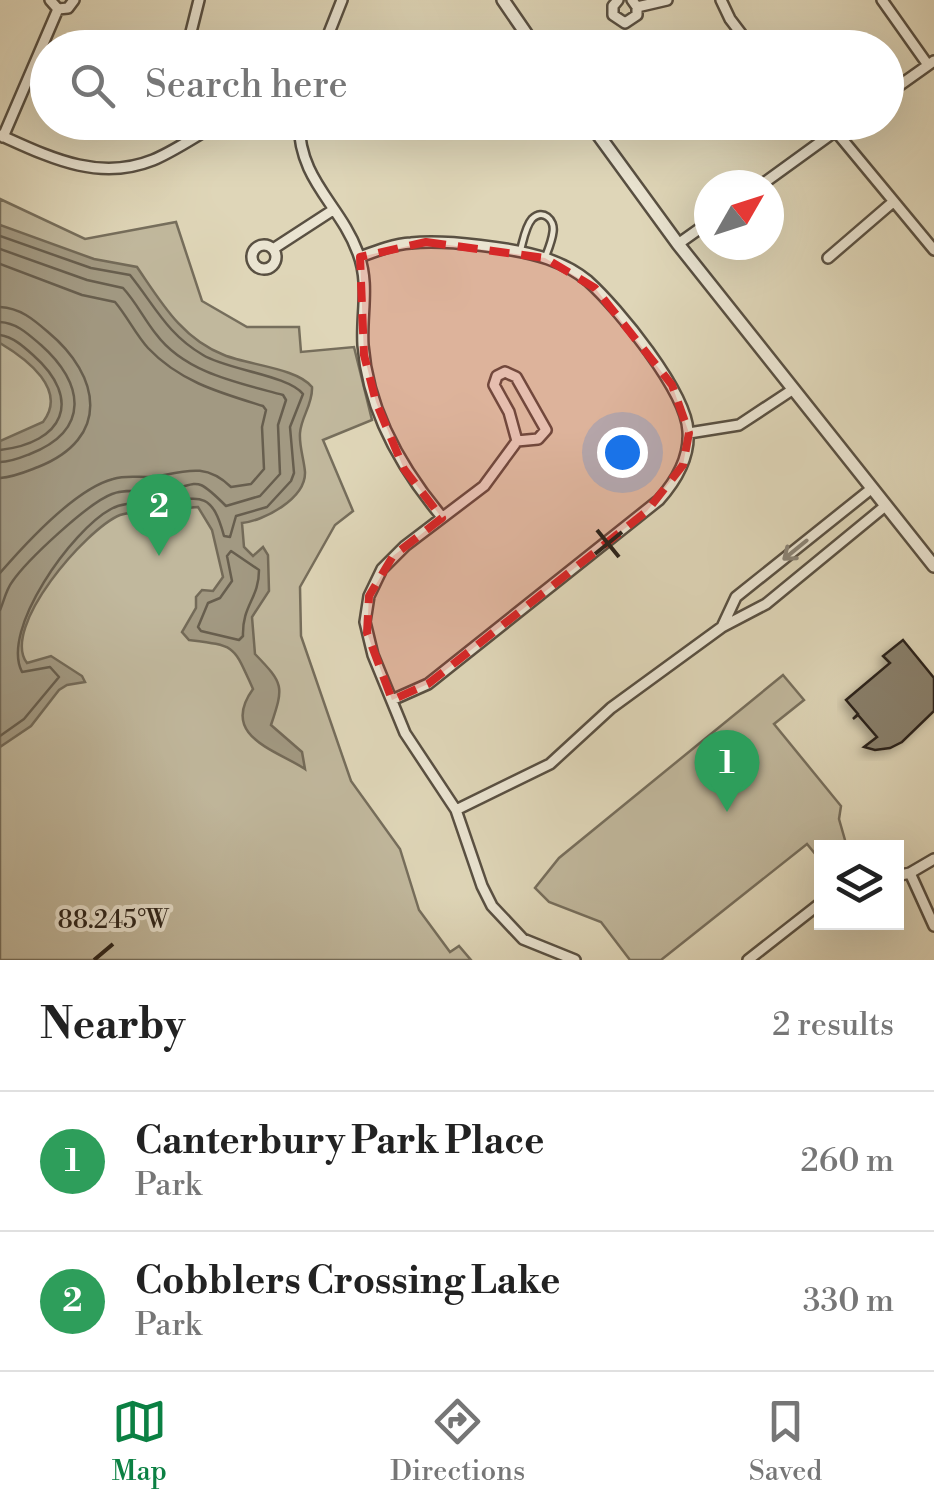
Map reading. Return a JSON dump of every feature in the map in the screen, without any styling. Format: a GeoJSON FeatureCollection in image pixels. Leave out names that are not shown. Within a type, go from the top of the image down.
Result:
{"type":"FeatureCollection","features":[{"type":"Feature","properties":{"kind":"street"},"geometry":{"type":"LineString","coordinates":[[50,0],[58,10]]}},
{"type":"Feature","properties":{"kind":"street"},"geometry":{"type":"LineString","coordinates":[[58,10],[68,8],[74,0]]}},
{"type":"Feature","properties":{"kind":"street"},"geometry":{"type":"LineString","coordinates":[[192,30],[200,0]]}},
{"type":"Feature","properties":{"kind":"street"},"geometry":{"type":"LineString","coordinates":[[330,30],[342,0]]}},
{"type":"Feature","properties":{"kind":"street"},"geometry":{"type":"LineString","coordinates":[[503,0],[524,30]]}},
{"type":"Feature","properties":{"kind":"street"},"geometry":{"type":"LineString","coordinates":[[618,0],[612,12],[622,22],[635,18],[634,4],[667,0]]}},
{"type":"Feature","properties":{"kind":"street"},"geometry":{"type":"LineString","coordinates":[[721,0],[738,30]]}},
{"type":"Feature","properties":{"kind":"street"},"geometry":{"type":"LineString","coordinates":[[882,0],[931,63],[904,82]]}},
{"type":"Feature","properties":{"kind":"street"},"geometry":{"type":"LineString","coordinates":[[49,30],[58,10]]}},
{"type":"Feature","properties":{"kind":"street"},"geometry":{"type":"LineString","coordinates":[[30,73],[2,136],[66,163],[117,168],[156,158],[182,140]]}},
{"type":"Feature","properties":{"kind":"street"},"geometry":{"type":"LineString","coordinates":[[301,140],[303,158],[360,256],[365,288],[364,355],[376,402],[404,469],[442,517]]}},
{"type":"Feature","properties":{"kind":"street"},"geometry":{"type":"LineString","coordinates":[[603,140],[678,244],[934,566]]}},
{"type":"Feature","properties":{"kind":"street"},"geometry":{"type":"LineString","coordinates":[[782,170],[824,140]]}},
{"type":"Feature","properties":{"kind":"street"},"geometry":{"type":"LineString","coordinates":[[842,140],[934,250]]}},
{"type":"Feature","properties":{"kind":"street"},"geometry":{"type":"LineString","coordinates":[[828,258],[893,202]]}},
{"type":"Feature","properties":{"kind":"street"},"geometry":{"type":"LineString","coordinates":[[273,249],[332,210]]}},
{"type":"Feature","properties":{"kind":"street"},"geometry":{"type":"LineString","coordinates":[[678,244],[694,233]]}},
{"type":"Feature","properties":{"kind":"street"},"geometry":{"type":"LineString","coordinates":[[360,256],[426,242],[520,252],[578,273],[612,307],[672,384],[688,432],[682,464],[659,500],[428,684],[392,700]]}},
{"type":"Feature","properties":{"kind":"street"},"geometry":{"type":"LineString","coordinates":[[517,441],[509,412],[494,385],[498,376],[506,372],[516,377],[546,430],[538,439],[517,441],[484,486],[393,556],[369,596],[367,632],[416,752],[456,810],[482,886],[503,921],[532,944],[574,960]]}},
{"type":"Feature","properties":{"kind":"street"},"geometry":{"type":"LineString","coordinates":[[688,432],[739,425],[792,390]]}},
{"type":"Feature","properties":{"kind":"street"},"geometry":{"type":"LineString","coordinates":[[722,627],[736,597],[871,489]]}},
{"type":"Feature","properties":{"kind":"street"},"geometry":{"type":"LineString","coordinates":[[456,810],[550,764],[611,708],[722,627],[766,604],[884,506]]}},
{"type":"Feature","properties":{"kind":"street"},"geometry":{"type":"LineString","coordinates":[[904,874],[934,859]]}},
{"type":"Feature","properties":{"kind":"street"},"geometry":{"type":"LineString","coordinates":[[910,873],[934,926]]}},
{"type":"Feature","properties":{"kind":"street"},"geometry":{"type":"LineString","coordinates":[[749,960],[814,908]]}},
{"type":"Feature","properties":{"kind":"lane"},"geometry":{"type":"LineString","coordinates":[[520,252],[531,220],[544,215],[554,228],[545,258]]}},
{"type":"Feature","properties":{"kind":"highlighted area"},"geometry":{"type":"Polygon","coordinates":[[[426,242],[545,258],[595,288],[672,385],[689,433],[683,465],[647,511],[428,684],[392,700],[367,633],[369,596],[393,556],[442,518],[404,469],[376,402],[364,355],[360,257],[426,242]]]}},
{"type":"Feature","properties":{"kind":"shaded area"},"geometry":{"type":"Polygon","coordinates":[[[0,199],[85,239],[176,222],[202,301],[247,327],[299,327],[301,352],[354,347],[372,420],[323,440],[353,511],[335,525],[300,587],[301,636],[351,781],[400,849],[419,910],[450,952],[459,946],[471,960],[0,960],[0,199]]]}},
{"type":"Feature","properties":{"kind":"shaded area"},"geometry":{"type":"Polygon","coordinates":[[[783,675],[804,700],[774,724],[841,806],[839,819],[845,840],[814,840],[814,852],[807,844],[661,960],[630,960],[601,922],[549,902],[535,888],[559,858],[783,675]]]}},
{"type":"Feature","properties":{"kind":"water"},"geometry":{"type":"Polygon","coordinates":[[[0,225],[94,259],[137,267],[174,318],[209,348],[295,375],[312,387],[300,433],[305,472],[299,491],[282,507],[242,523],[244,547],[253,556],[263,547],[268,555],[269,591],[252,617],[255,654],[279,686],[271,725],[302,752],[305,769],[267,748],[247,730],[244,705],[253,689],[232,650],[189,640],[182,632],[196,608],[196,597],[202,590],[213,591],[223,577],[212,530],[198,507],[120,515],[87,539],[69,559],[36,604],[25,627],[22,647],[27,663],[51,656],[85,682],[59,690],[31,726],[0,747],[0,441],[43,422],[51,398],[41,376],[0,343],[0,225]]]}},
{"type":"Feature","properties":{"kind":"building"},"geometry":{"type":"Polygon","coordinates":[[[903,640],[934,678],[934,711],[902,742],[875,750],[864,747],[877,737],[858,715],[853,719],[858,714],[846,700],[890,663],[883,656],[903,640]]]}},
{"type":"Feature","properties":{"kind":"place","name":"Cobblers Crossing Lake"},"geometry":{"type":"Point","coordinates":[159,556]}},
{"type":"Feature","properties":{"kind":"place","name":"Canterbury Park Place"},"geometry":{"type":"Point","coordinates":[727,812]}}]}
